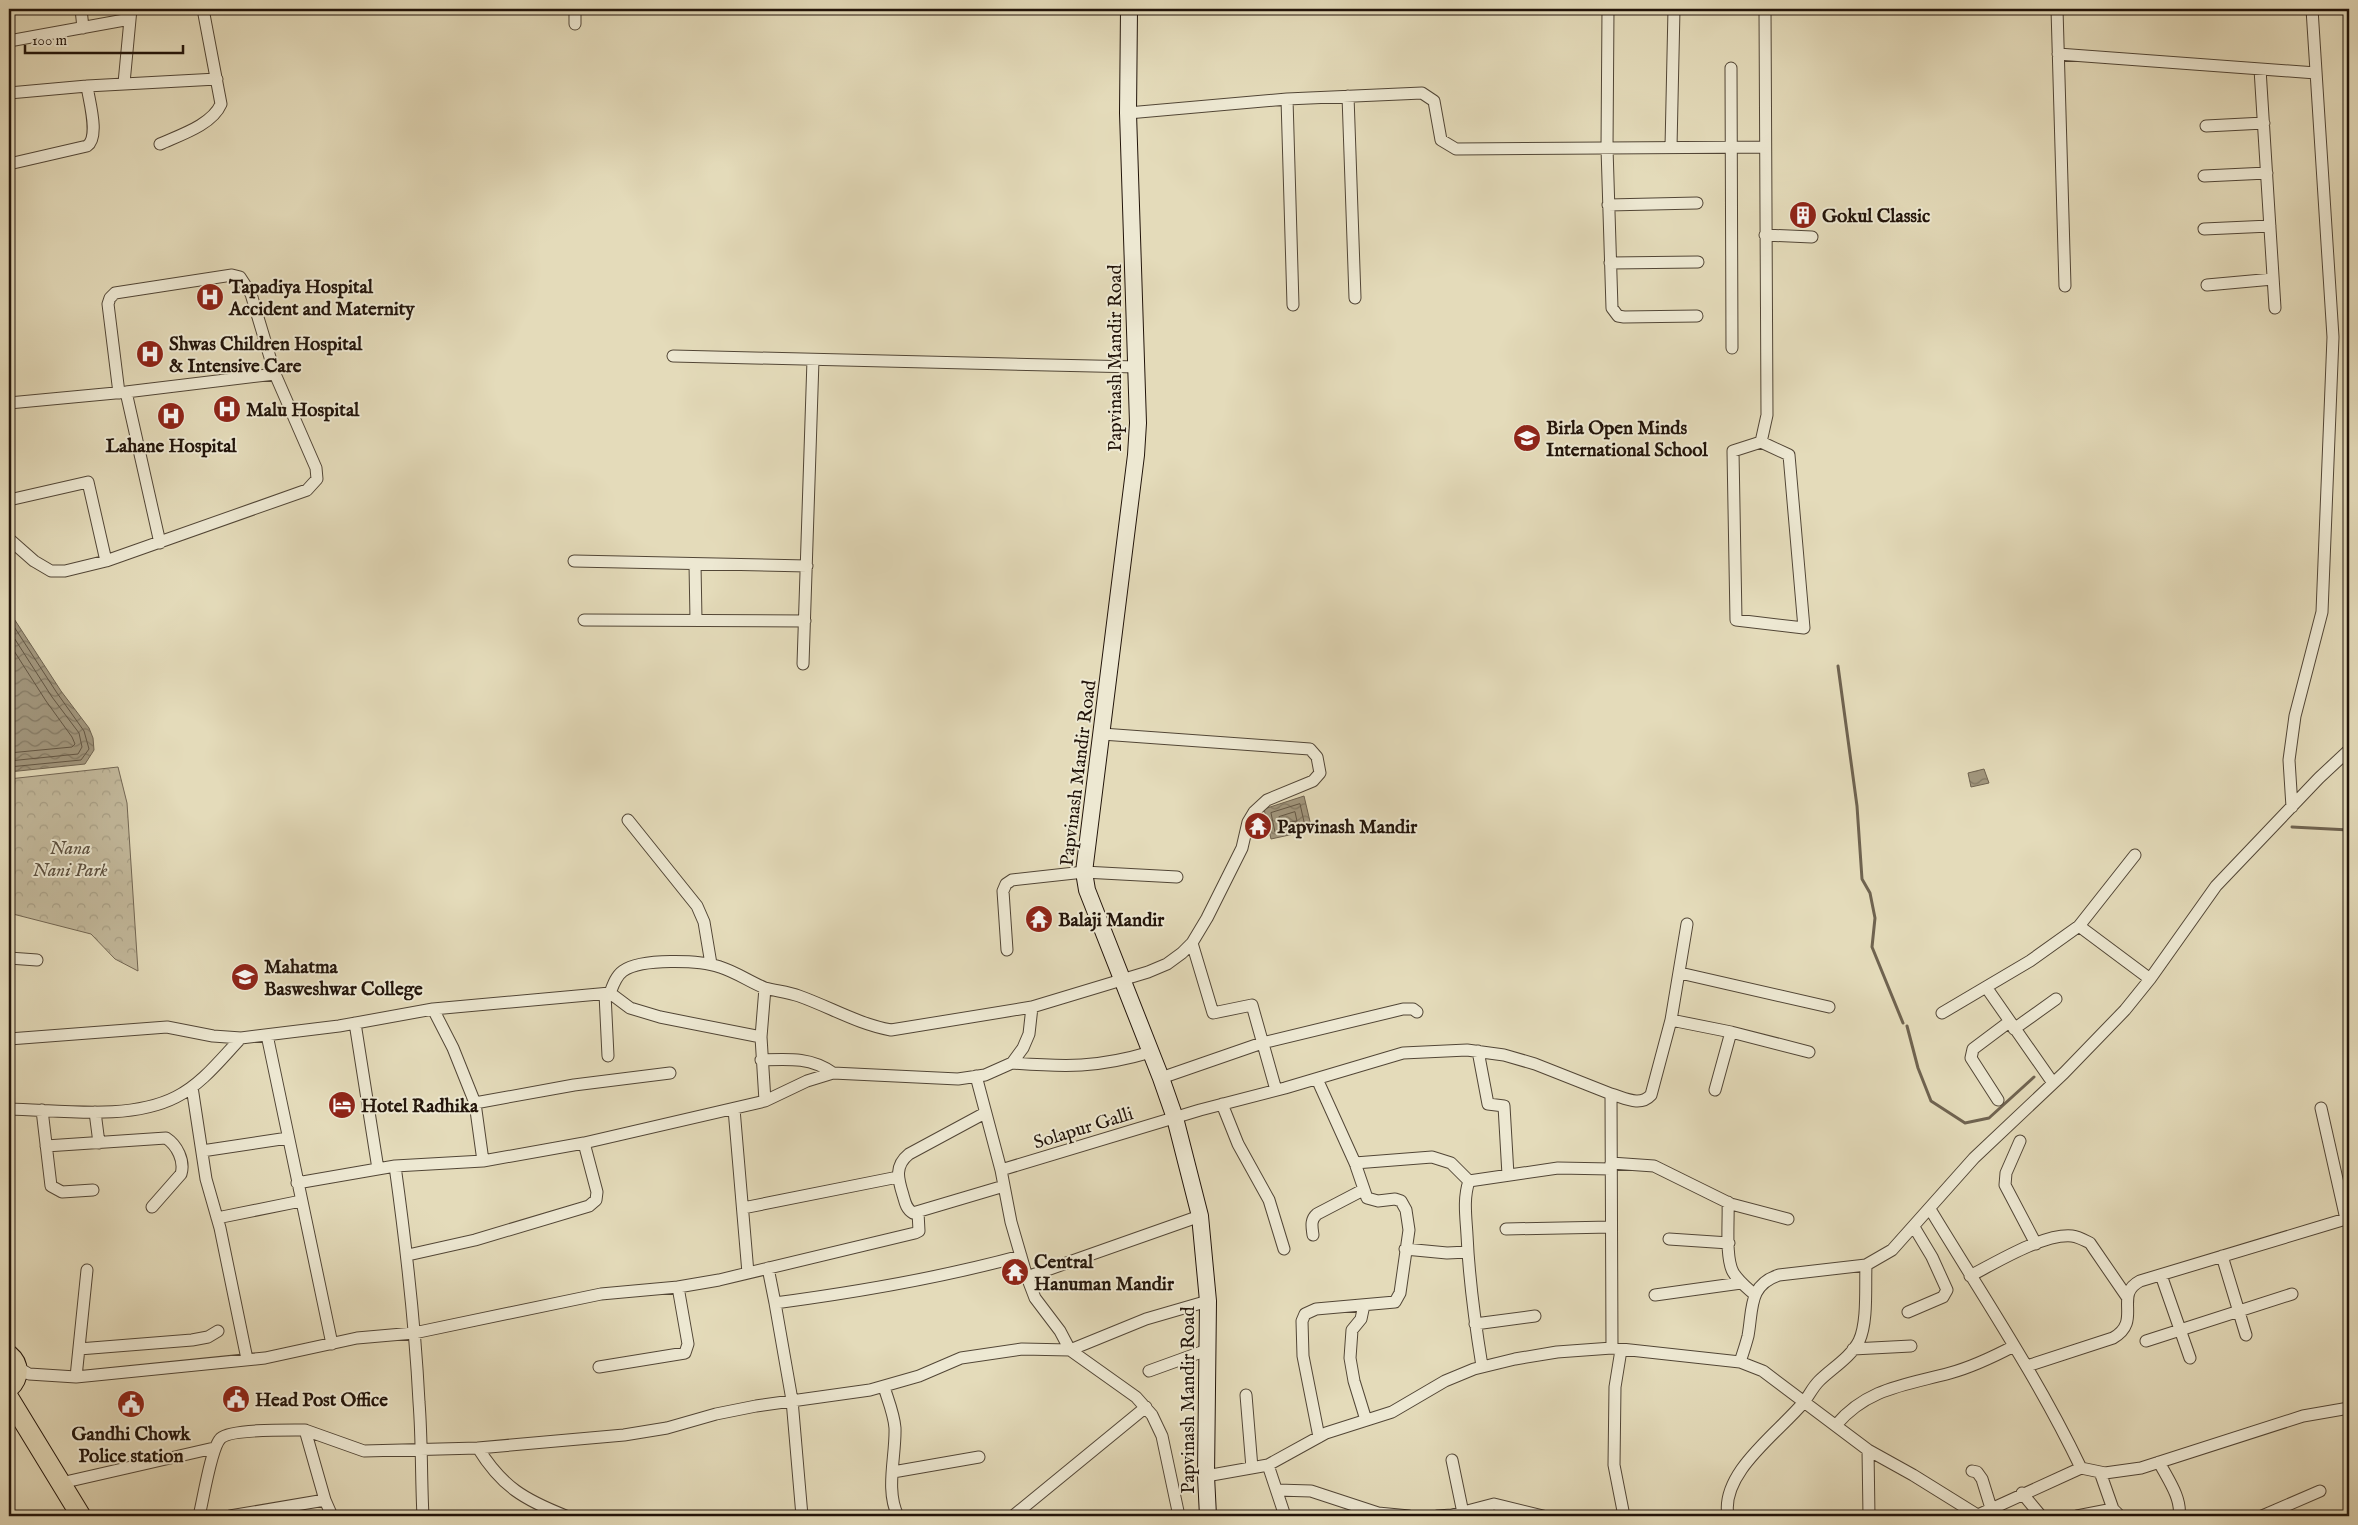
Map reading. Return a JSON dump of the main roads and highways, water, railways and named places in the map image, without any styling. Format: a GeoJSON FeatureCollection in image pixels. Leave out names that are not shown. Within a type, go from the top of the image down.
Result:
{"type":"FeatureCollection","features":[{"type":"Feature","properties":{"kind":"main road"},"geometry":{"type":"LineString","coordinates":[[9,1388],[16,1380],[13,1361]]}},
{"type":"Feature","properties":{"kind":"main road"},"geometry":{"type":"LineString","coordinates":[[9,1398],[81,1516]]}},
{"type":"Feature","properties":{"kind":"water"},"geometry":{"type":"Polygon","coordinates":[[[9,611],[61,691],[89,728],[93,738],[94,750],[85,764],[9,772],[9,611]]]}},
{"type":"Feature","properties":{"kind":"water"},"geometry":{"type":"Polygon","coordinates":[[[1984,769],[1989,783],[1971,787],[1968,773],[1984,769]]]}},
{"type":"Feature","properties":{"kind":"water"},"geometry":{"type":"Polygon","coordinates":[[[1304,796],[1312,830],[1271,839],[1264,809],[1304,796]]]}},
{"type":"Feature","properties":{"kind":"waterway"},"geometry":{"type":"LineString","coordinates":[[1838,666],[1857,806],[1862,879],[1870,893],[1875,918],[1872,947],[1903,1023]]}},
{"type":"Feature","properties":{"kind":"waterway"},"geometry":{"type":"LineString","coordinates":[[2292,827],[2349,830]]}},
{"type":"Feature","properties":{"kind":"waterway"},"geometry":{"type":"LineString","coordinates":[[1907,1026],[1918,1068],[1931,1101],[1965,1123],[1989,1118],[2034,1077]]}},
{"type":"Feature","properties":{"kind":"place","name":"Gokul Classic"},"geometry":{"type":"Point","coordinates":[1803,215]}},
{"type":"Feature","properties":{"kind":"place","name":"Tapadiya Hospital Accident and Maternity"},"geometry":{"type":"Point","coordinates":[210,297]}},
{"type":"Feature","properties":{"kind":"place","name":"Shwas Children Hospital & Intensive Care"},"geometry":{"type":"Point","coordinates":[150,354]}},
{"type":"Feature","properties":{"kind":"place","name":"Malu Hospital"},"geometry":{"type":"Point","coordinates":[227,409]}},
{"type":"Feature","properties":{"kind":"place","name":"Lahane Hospital"},"geometry":{"type":"Point","coordinates":[171,416]}},
{"type":"Feature","properties":{"kind":"place","name":"Birla Open Minds International School"},"geometry":{"type":"Point","coordinates":[1527,438]}},
{"type":"Feature","properties":{"kind":"place","name":"Papvinash Mandir"},"geometry":{"type":"Point","coordinates":[1258,826]}},
{"type":"Feature","properties":{"kind":"place","name":"Balaji Mandir"},"geometry":{"type":"Point","coordinates":[1039,919]}},
{"type":"Feature","properties":{"kind":"place","name":"Mahatma Basweshwar College"},"geometry":{"type":"Point","coordinates":[245,977]}},
{"type":"Feature","properties":{"kind":"place","name":"Hotel Radhika"},"geometry":{"type":"Point","coordinates":[342,1105]}},
{"type":"Feature","properties":{"kind":"place","name":"Central Hanuman Mandir"},"geometry":{"type":"Point","coordinates":[1015,1272]}},
{"type":"Feature","properties":{"kind":"place","name":"Head Post Office"},"geometry":{"type":"Point","coordinates":[236,1399]}},
{"type":"Feature","properties":{"kind":"place","name":"Gandhi Chowk Police station"},"geometry":{"type":"Point","coordinates":[131,1404]}},
{"type":"Feature","properties":{"kind":"park label","name":"Nana Nani Park"},"geometry":{"type":"Point","coordinates":[70,858]}}]}
